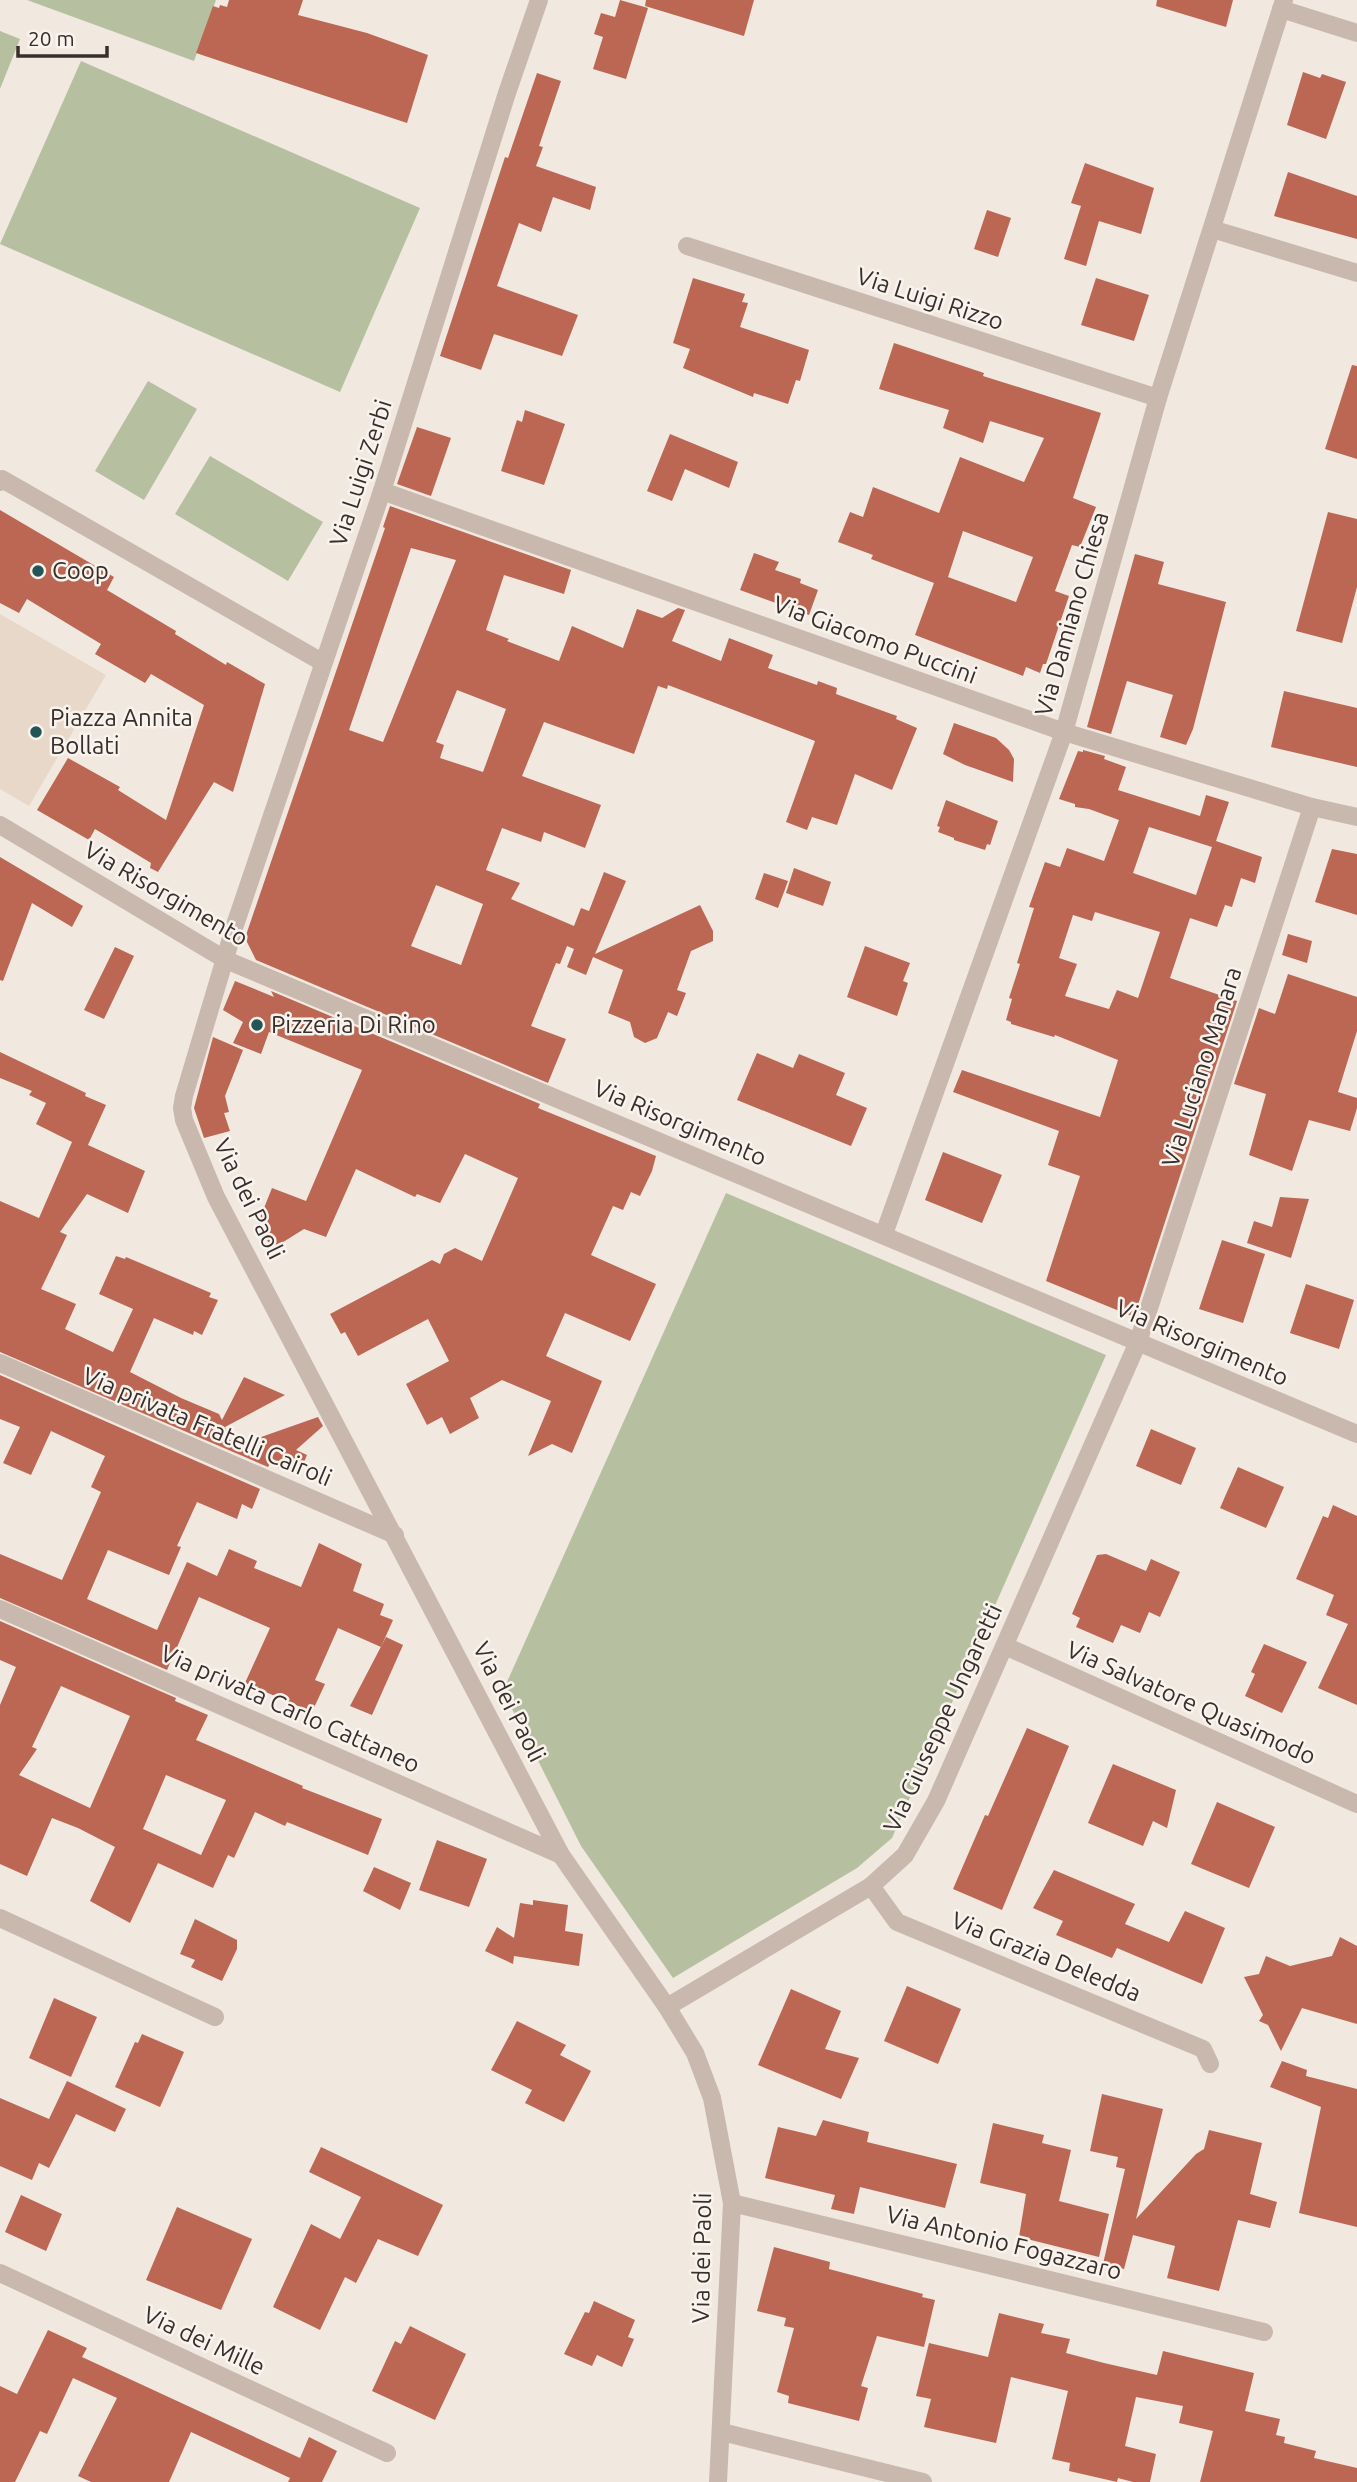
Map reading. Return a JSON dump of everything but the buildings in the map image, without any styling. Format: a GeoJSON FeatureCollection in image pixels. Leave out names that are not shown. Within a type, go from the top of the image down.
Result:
{"type":"FeatureCollection","features":[{"type":"Feature","properties":{"kind":"street","name":"Via Luigi Zerbi"},"geometry":{"type":"LineString","coordinates":[[226,960],[235,925],[322,662],[382,491],[507,93],[540,0]]}},
{"type":"Feature","properties":{"kind":"street"},"geometry":{"type":"LineString","coordinates":[[1282,5],[1357,33]]}},
{"type":"Feature","properties":{"kind":"street","name":"Via Damiano Chiesa"},"geometry":{"type":"LineString","coordinates":[[884,1234],[1064,732],[1158,398],[1282,5]]}},
{"type":"Feature","properties":{"kind":"street"},"geometry":{"type":"LineString","coordinates":[[1212,229],[1357,274]]}},
{"type":"Feature","properties":{"kind":"street","name":"Via Luigi Rizzo"},"geometry":{"type":"LineString","coordinates":[[687,246],[1158,398]]}},
{"type":"Feature","properties":{"kind":"street"},"geometry":{"type":"LineString","coordinates":[[1,480],[322,662]]}},
{"type":"Feature","properties":{"kind":"street","name":"Via Giacomo Puccini"},"geometry":{"type":"LineString","coordinates":[[382,491],[1064,732],[1312,807],[1357,817]]}},
{"type":"Feature","properties":{"kind":"street","name":"Via Luciano Manara"},"geometry":{"type":"LineString","coordinates":[[1138,1342],[1312,807]]}},
{"type":"Feature","properties":{"kind":"street","name":"Via Risorgimento"},"geometry":{"type":"LineString","coordinates":[[0,824],[226,960],[1357,1434]]}},
{"type":"Feature","properties":{"kind":"street","name":"Via dei Paoli"},"geometry":{"type":"LineString","coordinates":[[226,960],[182,1108],[184,1120],[216,1197],[561,1855],[667,2007],[695,2053],[712,2098],[732,2203],[718,2482]]}},
{"type":"Feature","properties":{"kind":"street","name":"Via Giuseppe Ungaretti"},"geometry":{"type":"LineString","coordinates":[[667,2007],[871,1886],[905,1855],[936,1801],[1138,1342]]}},
{"type":"Feature","properties":{"kind":"street","name":"Via privata Fratelli Cairoli"},"geometry":{"type":"LineString","coordinates":[[0,1363],[395,1535]]}},
{"type":"Feature","properties":{"kind":"street","name":"Via privata Carlo Cattaneo"},"geometry":{"type":"LineString","coordinates":[[0,1609],[561,1855]]}},
{"type":"Feature","properties":{"kind":"street","name":"Via Salvatore Quasimodo"},"geometry":{"type":"LineString","coordinates":[[1005,1646],[1357,1804]]}},
{"type":"Feature","properties":{"kind":"street","name":"Via Grazia Deledda"},"geometry":{"type":"LineString","coordinates":[[871,1886],[897,1922],[1203,2049],[1210,2064]]}},
{"type":"Feature","properties":{"kind":"street"},"geometry":{"type":"LineString","coordinates":[[0,1917],[215,2017]]}},
{"type":"Feature","properties":{"kind":"street","name":"Via Antonio Fogazzaro"},"geometry":{"type":"LineString","coordinates":[[732,2203],[1264,2332]]}},
{"type":"Feature","properties":{"kind":"street","name":"Via dei Mille"},"geometry":{"type":"LineString","coordinates":[[0,2273],[387,2453]]}},
{"type":"Feature","properties":{"kind":"street"},"geometry":{"type":"LineString","coordinates":[[722,2432],[923,2482]]}},
{"type":"Feature","properties":{"kind":"green space"},"geometry":{"type":"Polygon","coordinates":[[[27,0],[216,0],[194,61],[27,0]]]}},
{"type":"Feature","properties":{"kind":"green space"},"geometry":{"type":"Polygon","coordinates":[[[0,31],[20,39],[0,89],[0,31]]]}},
{"type":"Feature","properties":{"kind":"green space"},"geometry":{"type":"Polygon","coordinates":[[[81,61],[420,208],[340,392],[0,244],[81,61]]]}},
{"type":"Feature","properties":{"kind":"green space"},"geometry":{"type":"Polygon","coordinates":[[[148,381],[197,409],[144,500],[95,471],[148,381]]]}},
{"type":"Feature","properties":{"kind":"green space"},"geometry":{"type":"Polygon","coordinates":[[[210,456],[323,522],[288,581],[175,514],[210,456]]]}},
{"type":"Feature","properties":{"kind":"green space"},"geometry":{"type":"Polygon","coordinates":[[[726,1193],[1106,1355],[892,1838],[857,1868],[673,1978],[581,1846],[503,1691],[726,1193]]]}},
{"type":"Feature","properties":{"kind":"shaded area","name":"Piazza Annita Bollati"},"geometry":{"type":"Polygon","coordinates":[[[0,614],[106,675],[29,806],[0,789],[0,614]]]}},
{"type":"Feature","properties":{"kind":"place","name":"Coop"},"geometry":{"type":"Point","coordinates":[38,571]}},
{"type":"Feature","properties":{"kind":"place","name":"Piazza Annita Bollati"},"geometry":{"type":"Point","coordinates":[36,732]}},
{"type":"Feature","properties":{"kind":"place","name":"Pizzeria Di Rino"},"geometry":{"type":"Point","coordinates":[257,1025]}}]}
